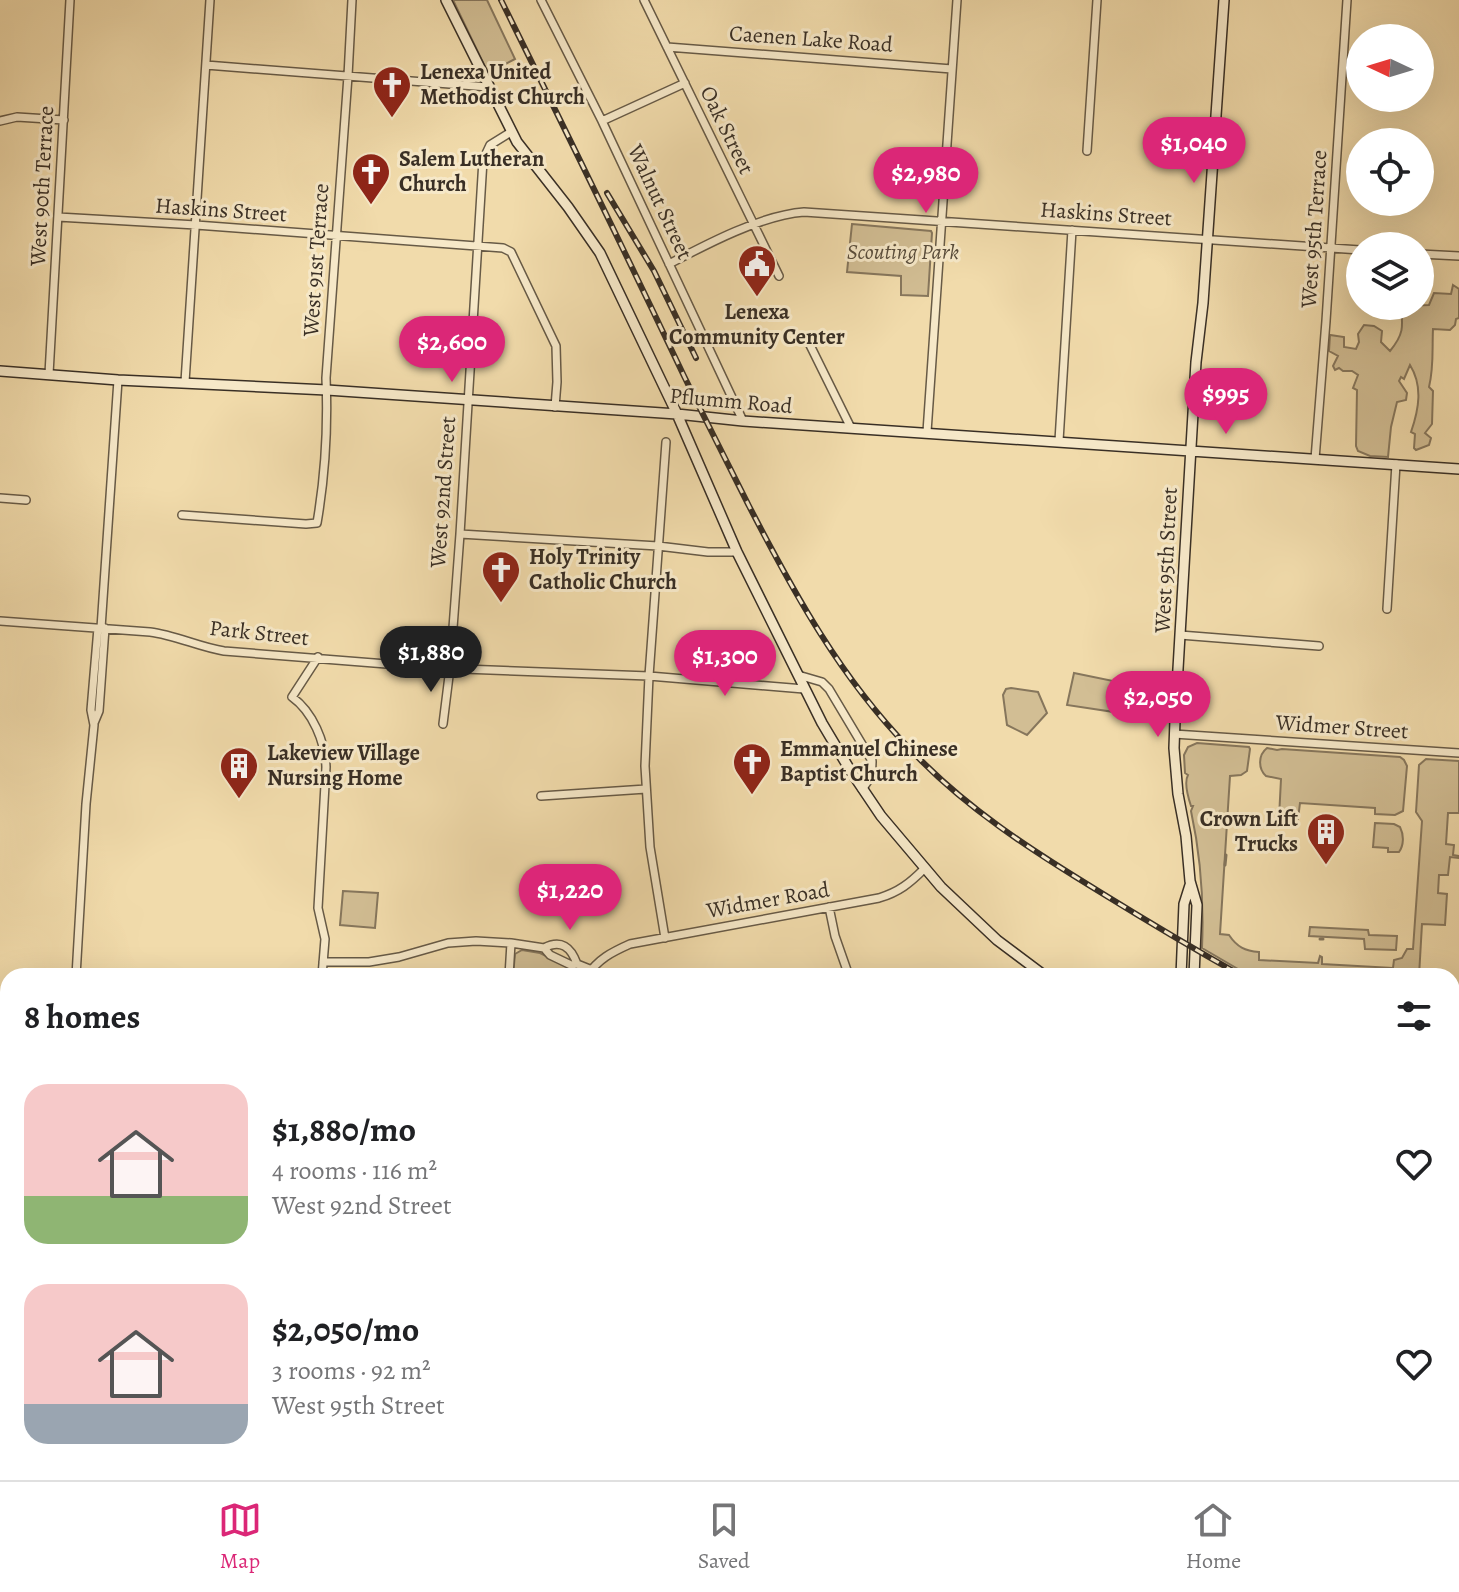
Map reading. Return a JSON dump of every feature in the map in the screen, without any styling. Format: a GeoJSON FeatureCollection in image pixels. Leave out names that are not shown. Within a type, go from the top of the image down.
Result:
{"type":"FeatureCollection","features":[{"type":"Feature","properties":{"kind":"main road"},"geometry":{"type":"LineString","coordinates":[[446,0],[511,132],[600,253],[677,414],[737,552],[804,689],[862,789],[924,869],[973,919],[1034,968]]}},
{"type":"Feature","properties":{"kind":"main road","name":"West 95th Street"},"geometry":{"type":"LineString","coordinates":[[1194,968],[1197,905],[1190,881],[1175,767],[1174,734],[1190,450],[1224,0]]}},
{"type":"Feature","properties":{"kind":"main road","name":"Pflumm Road"},"geometry":{"type":"LineString","coordinates":[[0,371],[327,390],[1459,469]]}},
{"type":"Feature","properties":{"kind":"main road","name":"West 95th Street"},"geometry":{"type":"LineString","coordinates":[[1181,968],[1184,904],[1190,881]]}},
{"type":"Feature","properties":{"kind":"street","name":"West 90th Terrace"},"geometry":{"type":"LineString","coordinates":[[49,374],[70,0]]}},
{"type":"Feature","properties":{"kind":"street"},"geometry":{"type":"LineString","coordinates":[[185,382],[210,0]]}},
{"type":"Feature","properties":{"kind":"street","name":"West 91st Terrace"},"geometry":{"type":"LineString","coordinates":[[182,515],[317,523],[321,501],[352,0]]}},
{"type":"Feature","properties":{"kind":"street","name":"Walnut Street"},"geometry":{"type":"LineString","coordinates":[[541,0],[602,121],[743,421]]}},
{"type":"Feature","properties":{"kind":"street","name":"Oak Street"},"geometry":{"type":"LineString","coordinates":[[644,0],[779,276]]}},
{"type":"Feature","properties":{"kind":"street"},"geometry":{"type":"LineString","coordinates":[[927,432],[957,0]]}},
{"type":"Feature","properties":{"kind":"street"},"geometry":{"type":"LineString","coordinates":[[1087,151],[1097,0]]}},
{"type":"Feature","properties":{"kind":"street","name":"West 95th Terrace"},"geometry":{"type":"LineString","coordinates":[[1315,459],[1347,0]]}},
{"type":"Feature","properties":{"kind":"street","name":"Caenen Lake Road"},"geometry":{"type":"LineString","coordinates":[[667,47],[952,69]]}},
{"type":"Feature","properties":{"kind":"street"},"geometry":{"type":"LineString","coordinates":[[206,65],[488,87]]}},
{"type":"Feature","properties":{"kind":"street"},"geometry":{"type":"LineString","coordinates":[[602,121],[685,83]]}},
{"type":"Feature","properties":{"kind":"street"},"geometry":{"type":"LineString","coordinates":[[0,121],[17,117],[64,120]]}},
{"type":"Feature","properties":{"kind":"street","name":"West 92nd Street"},"geometry":{"type":"LineString","coordinates":[[443,724],[460,534],[483,160],[490,145],[511,132]]}},
{"type":"Feature","properties":{"kind":"street","name":"Haskins Street"},"geometry":{"type":"LineString","coordinates":[[669,264],[753,225],[788,213],[804,212],[1346,249]]}},
{"type":"Feature","properties":{"kind":"street","name":"Haskins Street"},"geometry":{"type":"LineString","coordinates":[[58,217],[497,247],[511,252],[556,346],[555,407]]}},
{"type":"Feature","properties":{"kind":"street"},"geometry":{"type":"LineString","coordinates":[[1059,441],[1072,230]]}},
{"type":"Feature","properties":{"kind":"street"},"geometry":{"type":"LineString","coordinates":[[1434,255],[1459,256]]}},
{"type":"Feature","properties":{"kind":"street"},"geometry":{"type":"LineString","coordinates":[[806,337],[851,428]]}},
{"type":"Feature","properties":{"kind":"street"},"geometry":{"type":"LineString","coordinates":[[76,968],[94,725],[91,710],[101,628],[118,380]]}},
{"type":"Feature","properties":{"kind":"street"},"geometry":{"type":"LineString","coordinates":[[665,938],[650,847],[646,753],[666,442]]}},
{"type":"Feature","properties":{"kind":"street"},"geometry":{"type":"LineString","coordinates":[[1387,609],[1396,464]]}},
{"type":"Feature","properties":{"kind":"street"},"geometry":{"type":"LineString","coordinates":[[0,498],[26,500]]}},
{"type":"Feature","properties":{"kind":"street"},"geometry":{"type":"LineString","coordinates":[[460,534],[737,552]]}},
{"type":"Feature","properties":{"kind":"street","name":"Park Street"},"geometry":{"type":"LineString","coordinates":[[0,621],[162,633],[224,651],[450,668],[649,676],[804,689]]}},
{"type":"Feature","properties":{"kind":"street"},"geometry":{"type":"LineString","coordinates":[[1180,635],[1319,646]]}},
{"type":"Feature","properties":{"kind":"street"},"geometry":{"type":"LineString","coordinates":[[318,657],[292,697],[301,703],[312,720],[326,752],[318,908],[325,939],[323,968]]}},
{"type":"Feature","properties":{"kind":"street"},"geometry":{"type":"LineString","coordinates":[[798,675],[822,682],[829,689],[872,761],[872,772],[862,789]]}},
{"type":"Feature","properties":{"kind":"street","name":"Widmer Street"},"geometry":{"type":"LineString","coordinates":[[1174,734],[1459,753]]}},
{"type":"Feature","properties":{"kind":"street"},"geometry":{"type":"LineString","coordinates":[[541,796],[646,789]]}},
{"type":"Feature","properties":{"kind":"street","name":"Widmer Road"},"geometry":{"type":"LineString","coordinates":[[594,968],[601,959],[630,944],[894,893],[907,886],[924,869]]}},
{"type":"Feature","properties":{"kind":"street"},"geometry":{"type":"LineString","coordinates":[[829,907],[846,968]]}},
{"type":"Feature","properties":{"kind":"street"},"geometry":{"type":"LineString","coordinates":[[323,962],[369,962],[448,943],[476,941],[544,948],[560,944],[573,953],[577,964],[583,968]]}},
{"type":"Feature","properties":{"kind":"street"},"geometry":{"type":"LineString","coordinates":[[509,968],[511,943]]}},
{"type":"Feature","properties":{"kind":"street"},"geometry":{"type":"LineString","coordinates":[[544,948],[550,955],[571,965],[577,964]]}},
{"type":"Feature","properties":{"kind":"green space"},"geometry":{"type":"Polygon","coordinates":[[[453,0],[487,0],[515,59],[488,73],[453,0]]]}},
{"type":"Feature","properties":{"kind":"green space","name":"Scouting Park"},"geometry":{"type":"Polygon","coordinates":[[[852,224],[931,231],[928,296],[901,295],[901,276],[847,272],[852,224]]]}},
{"type":"Feature","properties":{"kind":"green space"},"geometry":{"type":"Polygon","coordinates":[[[1453,285],[1459,289],[1459,318],[1450,330],[1433,329],[1429,387],[1433,391],[1432,424],[1425,433],[1431,438],[1429,445],[1414,448],[1415,434],[1411,432],[1418,406],[1418,389],[1410,365],[1404,379],[1401,377],[1399,381],[1407,393],[1406,400],[1397,402],[1388,457],[1370,456],[1358,451],[1357,390],[1353,388],[1358,375],[1339,368],[1335,370],[1333,366],[1338,356],[1329,351],[1330,335],[1344,337],[1344,347],[1356,349],[1358,334],[1364,325],[1374,326],[1382,331],[1381,342],[1390,351],[1402,330],[1402,320],[1434,320],[1434,293],[1451,294],[1453,285]]]}},
{"type":"Feature","properties":{"kind":"green space"},"geometry":{"type":"Polygon","coordinates":[[[1074,673],[1118,682],[1114,712],[1067,705],[1074,673]]]}},
{"type":"Feature","properties":{"kind":"green space"},"geometry":{"type":"Polygon","coordinates":[[[1006,689],[1038,692],[1047,713],[1027,735],[1007,725],[1003,695],[1006,689]]]}},
{"type":"Feature","properties":{"kind":"green space"},"geometry":{"type":"Polygon","coordinates":[[[1197,743],[1250,749],[1247,771],[1230,776],[1220,934],[1229,935],[1245,949],[1259,952],[1259,960],[1318,963],[1320,956],[1322,964],[1393,968],[1236,968],[1202,948],[1201,880],[1191,811],[1193,806],[1187,790],[1188,775],[1185,773],[1184,755],[1188,747],[1197,743]]]}},
{"type":"Feature","properties":{"kind":"green space"},"geometry":{"type":"Polygon","coordinates":[[[1267,748],[1400,757],[1407,766],[1403,811],[1395,815],[1375,814],[1375,808],[1300,803],[1298,819],[1279,818],[1281,779],[1266,776],[1260,766],[1262,754],[1267,748]]]}},
{"type":"Feature","properties":{"kind":"green space"},"geometry":{"type":"Polygon","coordinates":[[[1426,759],[1459,761],[1459,813],[1448,813],[1446,844],[1454,845],[1453,855],[1459,858],[1450,857],[1448,875],[1439,875],[1438,893],[1447,894],[1445,925],[1422,924],[1419,968],[1393,968],[1394,960],[1402,958],[1407,949],[1413,949],[1422,821],[1416,812],[1419,765],[1426,759]]]}},
{"type":"Feature","properties":{"kind":"green space"},"geometry":{"type":"Polygon","coordinates":[[[1375,823],[1400,827],[1403,840],[1399,852],[1373,847],[1375,823]]]}},
{"type":"Feature","properties":{"kind":"green space"},"geometry":{"type":"Polygon","coordinates":[[[343,891],[378,893],[375,928],[340,925],[343,891]]]}},
{"type":"Feature","properties":{"kind":"green space"},"geometry":{"type":"Polygon","coordinates":[[[1310,927],[1368,930],[1369,935],[1397,936],[1396,950],[1365,949],[1364,939],[1309,936],[1310,927]]]}},
{"type":"Feature","properties":{"kind":"green space"},"geometry":{"type":"Polygon","coordinates":[[[522,950],[540,953],[571,968],[514,968],[515,954],[522,950]]]}},
{"type":"Feature","properties":{"kind":"waterway"},"geometry":{"type":"LineString","coordinates":[[1225,865],[1226,855]]}},
{"type":"Feature","properties":{"kind":"railway"},"geometry":{"type":"LineString","coordinates":[[501,0],[749,506],[801,602],[861,692],[909,748],[975,808],[1074,876],[1228,968]]}},
{"type":"Feature","properties":{"kind":"railway"},"geometry":{"type":"LineString","coordinates":[[607,193],[654,271],[696,358]]}},
{"type":"Feature","properties":{"kind":"place","name":"Lenexa United Methodist Church"},"geometry":{"type":"Point","coordinates":[392,119]}},
{"type":"Feature","properties":{"kind":"place","name":"Salem Lutheran Church"},"geometry":{"type":"Point","coordinates":[371,206]}},
{"type":"Feature","properties":{"kind":"place","name":"Lenexa Community Center"},"geometry":{"type":"Point","coordinates":[757,298]}},
{"type":"Feature","properties":{"kind":"place","name":"Holy Trinity Catholic Church"},"geometry":{"type":"Point","coordinates":[501,604]}},
{"type":"Feature","properties":{"kind":"place","name":"Emmanuel Chinese Baptist Church"},"geometry":{"type":"Point","coordinates":[752,796]}},
{"type":"Feature","properties":{"kind":"place","name":"Lakeview Village Nursing Home"},"geometry":{"type":"Point","coordinates":[239,800]}},
{"type":"Feature","properties":{"kind":"place","name":"Crown Lift Trucks"},"geometry":{"type":"Point","coordinates":[1326,866]}}]}
